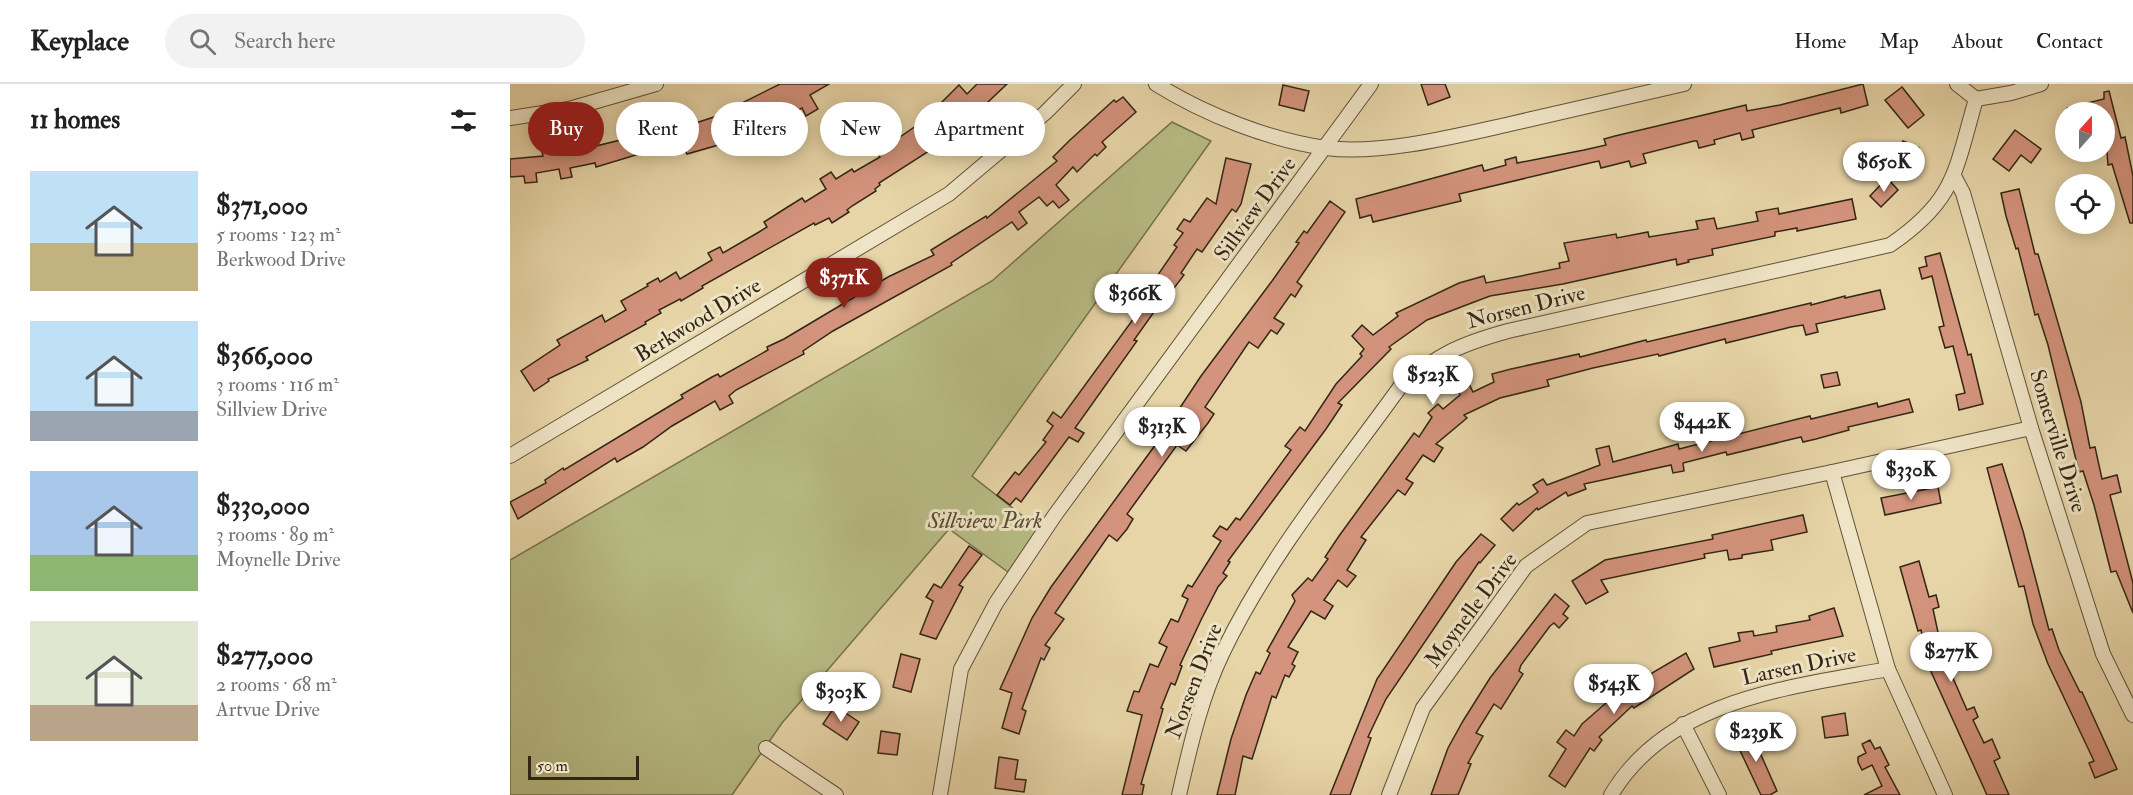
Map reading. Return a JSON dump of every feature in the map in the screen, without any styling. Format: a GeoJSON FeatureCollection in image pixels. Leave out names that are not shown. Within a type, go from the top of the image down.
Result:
{"type":"FeatureCollection","features":[{"type":"Feature","properties":{"kind":"street"},"geometry":{"type":"LineString","coordinates":[[510,118],[569,109],[656,84]]}},
{"type":"Feature","properties":{"kind":"street","name":"Berkwood Drive"},"geometry":{"type":"LineString","coordinates":[[510,456],[949,194],[1045,113],[1074,84]]}},
{"type":"Feature","properties":{"kind":"street"},"geometry":{"type":"LineString","coordinates":[[1156,84],[1201,110],[1246,128],[1326,148],[1373,147],[1444,139],[1684,84]]}},
{"type":"Feature","properties":{"kind":"street","name":"Sillview Drive"},"geometry":{"type":"LineString","coordinates":[[940,795],[961,669],[996,603],[1055,515],[1371,84]]}},
{"type":"Feature","properties":{"kind":"street"},"geometry":{"type":"LineString","coordinates":[[1957,84],[1976,99],[2011,93],[2041,84]]}},
{"type":"Feature","properties":{"kind":"street","name":"Norsen Drive"},"geometry":{"type":"LineString","coordinates":[[1179,795],[1195,728],[1222,653],[1258,586],[1400,387],[1430,361],[1466,343],[1509,331],[1890,245],[1918,226],[1938,204],[1954,176],[1976,99]]}},
{"type":"Feature","properties":{"kind":"street","name":"Somerville Drive"},"geometry":{"type":"LineString","coordinates":[[1954,176],[1970,216],[2031,428],[2103,654],[2133,715]]}},
{"type":"Feature","properties":{"kind":"street","name":"Moynelle Drive"},"geometry":{"type":"LineString","coordinates":[[1389,795],[1423,708],[1526,566],[1587,523],[2031,428]]}},
{"type":"Feature","properties":{"kind":"street"},"geometry":{"type":"LineString","coordinates":[[1832,472],[1888,669],[1945,795]]}},
{"type":"Feature","properties":{"kind":"street","name":"Larsen Drive"},"geometry":{"type":"LineString","coordinates":[[1611,795],[1621,779],[1651,747],[1683,724],[1731,702],[1888,669]]}},
{"type":"Feature","properties":{"kind":"street"},"geometry":{"type":"LineString","coordinates":[[1683,724],[1719,795]]}},
{"type":"Feature","properties":{"kind":"street"},"geometry":{"type":"LineString","coordinates":[[766,748],[836,795]]}},
{"type":"Feature","properties":{"kind":"green space","name":"Sillview Park"},"geometry":{"type":"Polygon","coordinates":[[[1172,122],[1211,141],[972,476],[1038,528],[1008,572],[949,529],[782,723],[732,795],[510,795],[510,560],[992,281],[1172,122]]]}},
{"type":"Feature","properties":{"kind":"building"},"geometry":{"type":"Polygon","coordinates":[[[780,84],[829,84],[810,95],[818,109],[808,115],[808,102],[744,102],[780,84]]]}},
{"type":"Feature","properties":{"kind":"building"},"geometry":{"type":"Polygon","coordinates":[[[977,84],[1007,84],[988,102],[942,102],[959,85],[967,94],[977,84]]]}},
{"type":"Feature","properties":{"kind":"building"},"geometry":{"type":"Polygon","coordinates":[[[1421,84],[1445,84],[1450,97],[1428,105],[1421,84]]]}},
{"type":"Feature","properties":{"kind":"building"},"geometry":{"type":"Polygon","coordinates":[[[1863,84],[1868,105],[1841,113],[1840,108],[1752,130],[1754,137],[1742,140],[1740,133],[1714,140],[1715,144],[1699,148],[1697,141],[1694,141],[1643,154],[1646,163],[1631,167],[1629,161],[1601,168],[1599,161],[1459,194],[1461,201],[1373,222],[1371,215],[1360,218],[1356,199],[1482,165],[1484,171],[1506,165],[1505,160],[1516,157],[1517,163],[1584,150],[1606,145],[1604,139],[1746,105],[1747,111],[1863,84]]]}},
{"type":"Feature","properties":{"kind":"building"},"geometry":{"type":"Polygon","coordinates":[[[1283,85],[1309,91],[1304,111],[1279,105],[1283,85]]]}},
{"type":"Feature","properties":{"kind":"building"},"geometry":{"type":"Polygon","coordinates":[[[1902,87],[1924,115],[1908,128],[1885,100],[1902,87]]]}},
{"type":"Feature","properties":{"kind":"building"},"geometry":{"type":"Polygon","coordinates":[[[2109,91],[2112,102],[2092,102],[2104,99],[2104,92],[2109,91]]]}},
{"type":"Feature","properties":{"kind":"building"},"geometry":{"type":"Polygon","coordinates":[[[1123,97],[1136,112],[1102,142],[1106,147],[1097,156],[1095,154],[1077,172],[1073,167],[1056,185],[1069,200],[1059,208],[1053,201],[1047,206],[1039,197],[1019,212],[1027,223],[1018,230],[1012,222],[951,263],[952,265],[833,331],[803,351],[804,354],[736,390],[729,396],[733,403],[720,410],[715,401],[617,462],[615,458],[518,519],[510,502],[546,483],[545,480],[563,468],[564,470],[683,398],[681,395],[712,377],[718,374],[720,377],[888,277],[934,255],[931,250],[986,216],[987,218],[1057,161],[1053,157],[1070,140],[1114,100],[1116,102],[1123,97]]]}},
{"type":"Feature","properties":{"kind":"building"},"geometry":{"type":"Polygon","coordinates":[[[2115,114],[2121,138],[2125,137],[2133,176],[2133,223],[2130,223],[2112,164],[2108,165],[2108,162],[2115,162],[2115,114]]]}},
{"type":"Feature","properties":{"kind":"building"},"geometry":{"type":"Polygon","coordinates":[[[711,118],[711,147],[699,151],[699,122],[711,118]]]}},
{"type":"Feature","properties":{"kind":"building"},"geometry":{"type":"Polygon","coordinates":[[[914,127],[914,156],[921,156],[879,183],[876,191],[852,206],[847,210],[849,212],[832,223],[829,218],[815,225],[814,223],[702,286],[703,288],[681,301],[680,299],[659,310],[661,313],[645,322],[646,324],[586,357],[588,360],[548,379],[549,381],[534,391],[521,371],[560,345],[557,340],[602,315],[605,322],[626,310],[621,301],[658,278],[660,282],[676,272],[680,279],[712,260],[708,253],[720,247],[723,253],[759,232],[767,227],[764,222],[802,198],[805,202],[826,189],[820,179],[831,172],[836,179],[852,169],[854,172],[879,156],[902,156],[902,136],[914,127]]]}},
{"type":"Feature","properties":{"kind":"building"},"geometry":{"type":"Polygon","coordinates":[[[2015,130],[2041,149],[2031,163],[2021,155],[2009,171],[1993,159],[2015,130]]]}},
{"type":"Feature","properties":{"kind":"building"},"geometry":{"type":"Polygon","coordinates":[[[616,141],[616,156],[632,156],[596,167],[595,163],[570,168],[572,177],[561,179],[559,169],[536,173],[537,182],[525,183],[524,176],[510,177],[510,159],[543,156],[604,156],[604,144],[616,141]]]}},
{"type":"Feature","properties":{"kind":"building"},"geometry":{"type":"Polygon","coordinates":[[[1903,141],[1919,148],[1908,174],[1892,168],[1903,141]]]}},
{"type":"Feature","properties":{"kind":"building"},"geometry":{"type":"Polygon","coordinates":[[[1226,158],[1251,164],[1241,204],[1236,212],[1232,209],[1202,252],[1197,249],[1181,273],[1184,275],[1168,296],[1166,295],[1134,340],[1137,341],[1075,428],[1084,433],[1078,442],[1069,437],[1021,502],[1016,498],[1010,505],[997,495],[1015,472],[1019,475],[1046,442],[1043,440],[1053,426],[1047,421],[1053,412],[1061,418],[1156,288],[1151,285],[1177,247],[1174,245],[1183,233],[1177,229],[1184,219],[1190,222],[1207,198],[1216,204],[1226,158]]]}},
{"type":"Feature","properties":{"kind":"building"},"geometry":{"type":"Polygon","coordinates":[[[1887,178],[1898,190],[1881,207],[1870,196],[1887,178]]]}},
{"type":"Feature","properties":{"kind":"building"},"geometry":{"type":"Polygon","coordinates":[[[2019,189],[2035,254],[2038,254],[2081,402],[2090,448],[2095,447],[2102,479],[2117,475],[2121,492],[2110,495],[2133,583],[2133,613],[2116,571],[2111,572],[2094,505],[2083,471],[2079,472],[2048,345],[2038,314],[2035,315],[2018,248],[2016,249],[2006,216],[2001,193],[2019,189]]]}},
{"type":"Feature","properties":{"kind":"building"},"geometry":{"type":"Polygon","coordinates":[[[1852,199],[1856,219],[1797,231],[1797,228],[1775,232],[1775,236],[1712,249],[1713,255],[1688,260],[1689,262],[1677,265],[1676,259],[1563,284],[1490,296],[1427,320],[1389,347],[1391,349],[1338,403],[1342,405],[1326,429],[1228,561],[1230,562],[1223,573],[1227,576],[1218,587],[1201,620],[1180,665],[1182,666],[1175,685],[1171,683],[1161,708],[1163,709],[1141,784],[1144,785],[1142,795],[1122,795],[1142,715],[1127,711],[1134,691],[1139,692],[1150,664],[1158,667],[1167,647],[1159,643],[1171,619],[1178,622],[1188,599],[1182,596],[1188,585],[1192,587],[1221,541],[1213,536],[1220,526],[1227,530],[1236,518],[1240,520],[1291,450],[1285,446],[1300,427],[1305,431],[1336,384],[1362,356],[1360,354],[1364,349],[1352,336],[1362,325],[1373,335],[1398,316],[1396,313],[1459,283],[1484,276],[1486,283],[1560,268],[1559,263],[1569,261],[1564,243],[1616,234],[1617,238],[1648,232],[1649,237],[1698,229],[1696,221],[1714,218],[1717,229],[1758,221],[1756,212],[1778,208],[1779,214],[1852,199]]]}},
{"type":"Feature","properties":{"kind":"building"},"geometry":{"type":"Polygon","coordinates":[[[1330,201],[1345,212],[1297,282],[1302,286],[1295,297],[1291,294],[1274,318],[1284,324],[1277,334],[1271,330],[1258,348],[1249,342],[1205,407],[1214,414],[1208,423],[1186,451],[1177,445],[1127,514],[1133,519],[1117,541],[1109,535],[1055,613],[1064,619],[1045,645],[1050,648],[1044,660],[1041,658],[1022,709],[1026,711],[1019,734],[1002,728],[1012,693],[1000,689],[1032,618],[1051,587],[1299,243],[1296,242],[1304,231],[1307,233],[1330,201]]]}},
{"type":"Feature","properties":{"kind":"building"},"geometry":{"type":"Polygon","coordinates":[[[1940,253],[1968,355],[1971,354],[1983,404],[1959,410],[1956,395],[1965,393],[1953,346],[1945,348],[1939,327],[1944,326],[1932,276],[1922,279],[1919,268],[1927,266],[1925,257],[1940,253]]]}},
{"type":"Feature","properties":{"kind":"building"},"geometry":{"type":"Polygon","coordinates":[[[1880,290],[1885,309],[1816,324],[1818,332],[1806,335],[1803,325],[1726,343],[1725,339],[1659,356],[1658,354],[1593,368],[1547,380],[1549,386],[1500,398],[1464,415],[1467,418],[1436,444],[1443,448],[1434,462],[1423,455],[1406,479],[1413,483],[1405,495],[1398,490],[1361,537],[1366,540],[1347,570],[1356,576],[1347,587],[1338,580],[1324,600],[1333,606],[1325,619],[1311,611],[1288,647],[1298,652],[1292,664],[1295,666],[1289,677],[1285,675],[1276,698],[1272,696],[1252,759],[1243,756],[1235,795],[1217,795],[1231,739],[1246,695],[1256,672],[1260,674],[1270,653],[1267,651],[1295,601],[1292,595],[1308,578],[1312,581],[1328,559],[1325,557],[1339,536],[1414,433],[1419,437],[1432,417],[1428,413],[1438,404],[1443,409],[1460,395],[1458,389],[1469,384],[1473,392],[1494,382],[1492,374],[1511,369],[1579,354],[1580,357],[1811,303],[1811,305],[1880,290]]]}},
{"type":"Feature","properties":{"kind":"building"},"geometry":{"type":"Polygon","coordinates":[[[1837,372],[1840,385],[1824,388],[1821,375],[1837,372]]]}},
{"type":"Feature","properties":{"kind":"building"},"geometry":{"type":"Polygon","coordinates":[[[1909,399],[1913,412],[1848,427],[1849,430],[1816,439],[1803,442],[1801,437],[1727,455],[1726,452],[1683,463],[1684,471],[1673,473],[1671,465],[1584,484],[1586,489],[1568,496],[1566,492],[1538,510],[1537,508],[1513,531],[1501,519],[1517,503],[1519,505],[1538,492],[1533,485],[1543,479],[1547,485],[1600,465],[1596,449],[1609,446],[1613,462],[1678,444],[1679,449],[1810,416],[1811,419],[1877,403],[1878,407],[1909,399]]]}},
{"type":"Feature","properties":{"kind":"building"},"geometry":{"type":"Polygon","coordinates":[[[2002,464],[2023,531],[2049,630],[2052,629],[2059,650],[2082,692],[2117,769],[2095,778],[2089,763],[2094,761],[2048,664],[2033,624],[2024,586],[2019,587],[1987,468],[2002,464]]]}},
{"type":"Feature","properties":{"kind":"building"},"geometry":{"type":"Polygon","coordinates":[[[1938,487],[1941,503],[1885,515],[1881,498],[1938,487]]]}},
{"type":"Feature","properties":{"kind":"building"},"geometry":{"type":"Polygon","coordinates":[[[1803,515],[1807,532],[1771,540],[1773,550],[1742,555],[1742,558],[1729,560],[1727,550],[1704,554],[1705,558],[1601,580],[1608,592],[1586,604],[1572,581],[1605,560],[1713,539],[1712,535],[1803,515]]]}},
{"type":"Feature","properties":{"kind":"building"},"geometry":{"type":"Polygon","coordinates":[[[1481,534],[1495,545],[1479,562],[1386,699],[1368,737],[1371,738],[1350,795],[1330,795],[1377,679],[1456,562],[1481,534]]]}},
{"type":"Feature","properties":{"kind":"building"},"geometry":{"type":"Polygon","coordinates":[[[969,546],[982,555],[959,585],[963,587],[936,639],[920,634],[933,601],[926,597],[934,584],[941,588],[969,546]]]}},
{"type":"Feature","properties":{"kind":"building"},"geometry":{"type":"Polygon","coordinates":[[[1919,561],[1929,597],[1936,595],[1939,607],[1933,609],[1946,670],[1949,669],[1967,710],[1974,707],[1978,717],[1973,720],[1984,743],[1992,739],[2000,758],[1994,761],[2009,795],[1987,795],[1928,665],[1921,630],[1918,631],[1900,567],[1919,561]]]}},
{"type":"Feature","properties":{"kind":"building"},"geometry":{"type":"Polygon","coordinates":[[[1555,594],[1569,606],[1563,614],[1568,618],[1559,628],[1554,623],[1550,626],[1521,665],[1519,671],[1523,674],[1501,709],[1494,704],[1476,733],[1483,736],[1468,763],[1471,764],[1458,795],[1431,795],[1448,748],[1463,721],[1490,678],[1555,594]]]}},
{"type":"Feature","properties":{"kind":"building"},"geometry":{"type":"Polygon","coordinates":[[[1834,608],[1843,636],[1771,651],[1772,654],[1714,667],[1709,648],[1740,641],[1738,633],[1753,631],[1754,636],[1777,632],[1776,626],[1810,620],[1809,616],[1834,608]]]}},
{"type":"Feature","properties":{"kind":"building"},"geometry":{"type":"Polygon","coordinates":[[[1686,653],[1694,669],[1634,708],[1632,706],[1599,737],[1602,740],[1594,751],[1590,748],[1565,787],[1549,776],[1566,749],[1557,742],[1566,730],[1574,736],[1582,724],[1622,689],[1618,684],[1633,675],[1637,682],[1686,653]]]}},
{"type":"Feature","properties":{"kind":"building"},"geometry":{"type":"Polygon","coordinates":[[[901,654],[920,659],[911,692],[893,687],[901,654]]]}},
{"type":"Feature","properties":{"kind":"building"},"geometry":{"type":"Polygon","coordinates":[[[835,706],[859,722],[847,740],[823,724],[835,706]]]}},
{"type":"Feature","properties":{"kind":"building"},"geometry":{"type":"Polygon","coordinates":[[[1845,713],[1848,735],[1825,738],[1822,717],[1845,713]]]}},
{"type":"Feature","properties":{"kind":"building"},"geometry":{"type":"Polygon","coordinates":[[[1749,728],[1777,791],[1770,795],[1761,795],[1736,742],[1740,741],[1737,734],[1749,728]]]}},
{"type":"Feature","properties":{"kind":"building"},"geometry":{"type":"Polygon","coordinates":[[[881,731],[900,734],[897,755],[878,753],[881,731]]]}},
{"type":"Feature","properties":{"kind":"building"},"geometry":{"type":"Polygon","coordinates":[[[1870,740],[1875,749],[1880,747],[1889,765],[1885,767],[1900,795],[1864,795],[1882,786],[1872,765],[1862,770],[1858,762],[1858,757],[1866,753],[1862,744],[1870,740]]]}},
{"type":"Feature","properties":{"kind":"building"},"geometry":{"type":"Polygon","coordinates":[[[999,757],[1018,760],[1015,779],[1026,780],[1024,792],[995,788],[999,757]]]}}]}
